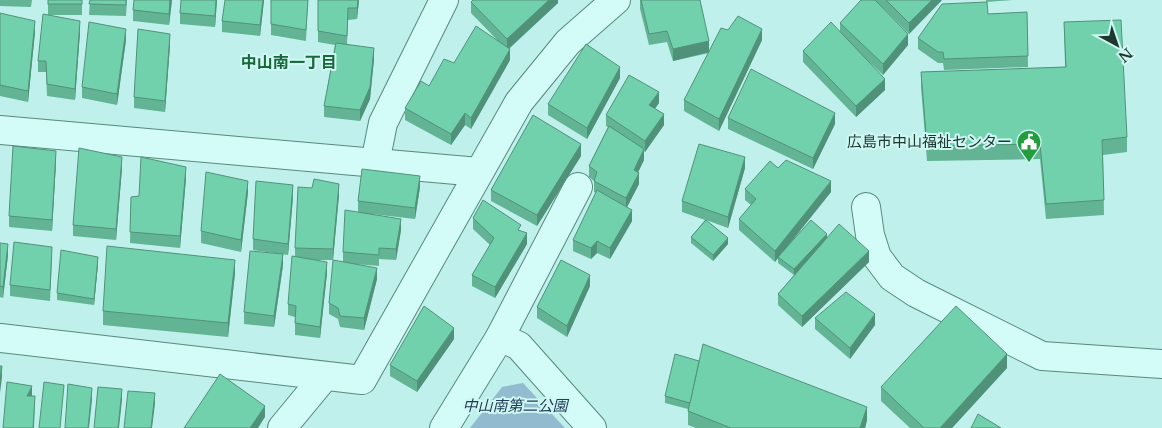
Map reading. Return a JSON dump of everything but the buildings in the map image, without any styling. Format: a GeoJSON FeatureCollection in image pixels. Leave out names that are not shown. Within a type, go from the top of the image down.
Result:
{"type":"FeatureCollection","features":[{"type":"Feature","properties":{"kind":"street"},"geometry":{"type":"LineString","coordinates":[[375,163],[383,123],[444,0]]}},
{"type":"Feature","properties":{"kind":"street"},"geometry":{"type":"LineString","coordinates":[[0,338],[362,380],[519,102],[568,42],[616,0]]}},
{"type":"Feature","properties":{"kind":"street"},"geometry":{"type":"LineString","coordinates":[[0,130],[479,172]]}},
{"type":"Feature","properties":{"kind":"street"},"geometry":{"type":"LineString","coordinates":[[444,428],[500,336],[578,187]]}},
{"type":"Feature","properties":{"kind":"street"},"geometry":{"type":"LineString","coordinates":[[866,207],[870,235],[877,257],[892,277],[916,293],[1042,356],[1162,364]]}},
{"type":"Feature","properties":{"kind":"street"},"geometry":{"type":"LineString","coordinates":[[500,336],[519,346],[592,428]]}},
{"type":"Feature","properties":{"kind":"street"},"geometry":{"type":"LineString","coordinates":[[282,428],[325,376]]}},
{"type":"Feature","properties":{"kind":"green space","name":"中山南第二公園"},"geometry":{"type":"Polygon","coordinates":[[[523,383],[565,428],[470,428],[502,387],[523,383]]]}},
{"type":"Feature","properties":{"kind":"place","name":"広島市中山福祉センター"},"geometry":{"type":"Point","coordinates":[1029,163]}},
{"type":"Feature","properties":{"kind":"district","name":"中山南一丁目"},"geometry":{"type":"Point","coordinates":[289,62]}}]}
